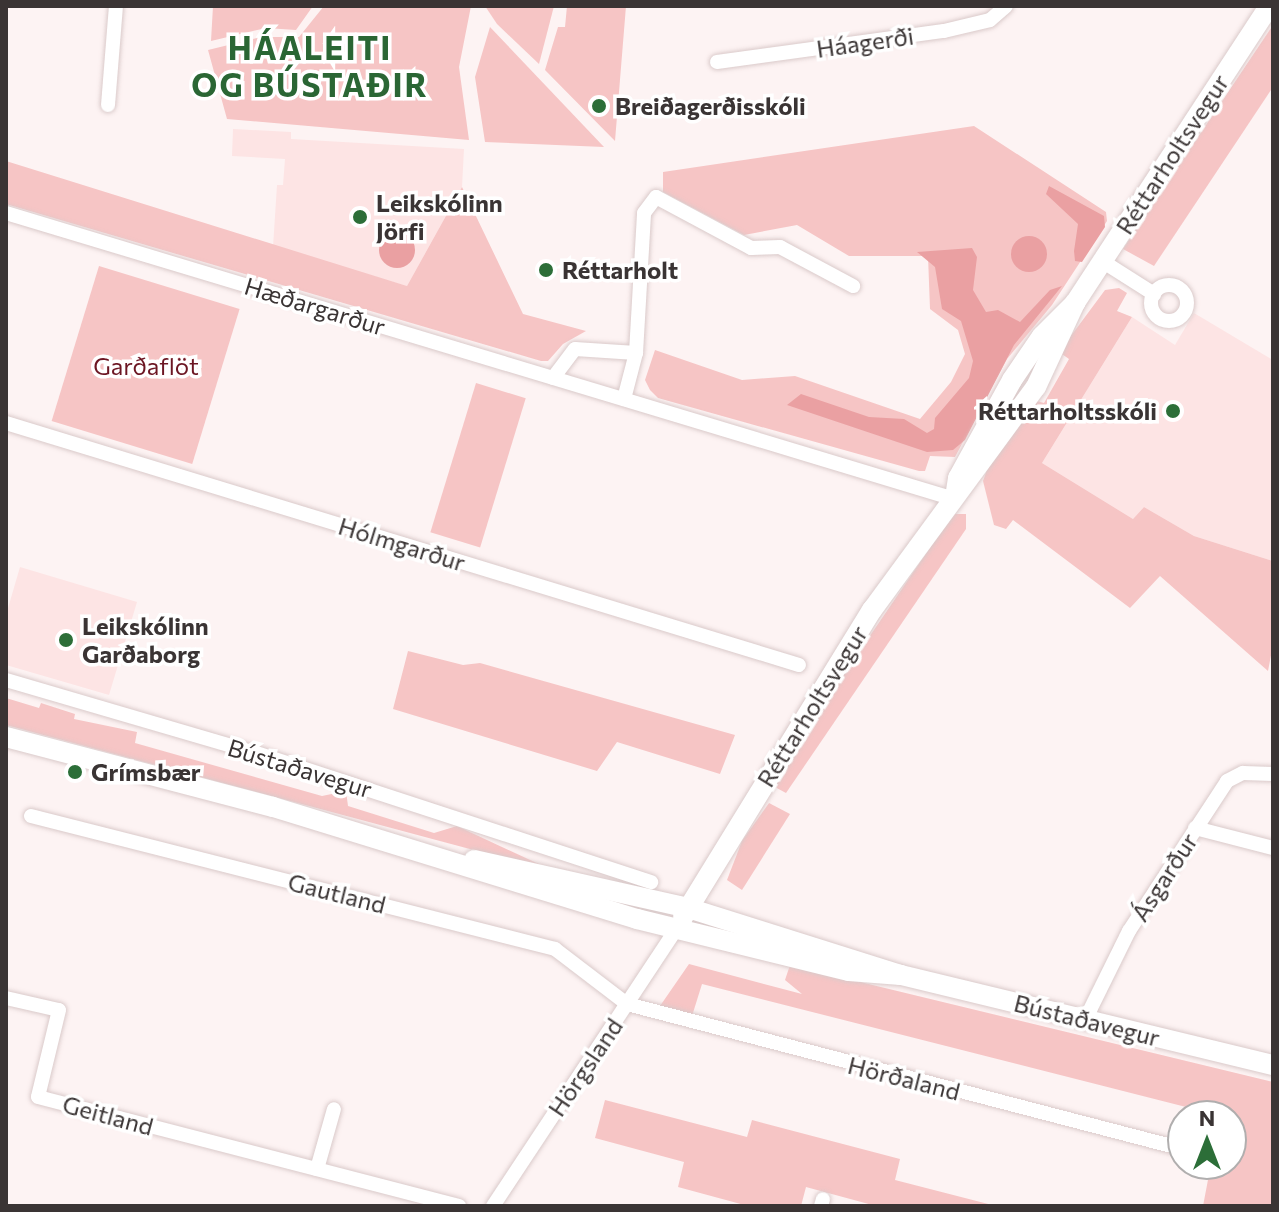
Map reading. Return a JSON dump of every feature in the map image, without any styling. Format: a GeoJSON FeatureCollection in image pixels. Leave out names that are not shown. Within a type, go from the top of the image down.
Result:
{"type":"FeatureCollection","features":[{"type":"Feature","properties":{"kind":"main road","name":"Réttarholtsvegur"},"geometry":{"type":"LineString","coordinates":[[677,928],[872,610],[953,494],[958,478],[1012,380],[1042,336],[1075,303],[1269,6]]}},
{"type":"Feature","properties":{"kind":"main road","name":"Bústaðavegur"},"geometry":{"type":"LineString","coordinates":[[6,737],[438,855],[569,899],[677,928],[849,971],[901,975]]}},
{"type":"Feature","properties":{"kind":"main road","name":"Bústaðavegur"},"geometry":{"type":"LineString","coordinates":[[438,855],[589,874],[901,975],[1273,1065]]}},
{"type":"Feature","properties":{"kind":"street"},"geometry":{"type":"LineString","coordinates":[[108,105],[116,6]]}},
{"type":"Feature","properties":{"kind":"street","name":"Háagerði"},"geometry":{"type":"LineString","coordinates":[[717,62],[954,29],[990,20],[1006,6]]}},
{"type":"Feature","properties":{"kind":"street"},"geometry":{"type":"LineString","coordinates":[[624,399],[636,353],[644,213],[656,197],[751,248],[780,247],[853,286]]}},
{"type":"Feature","properties":{"kind":"street","name":"Hæðargarður"},"geometry":{"type":"LineString","coordinates":[[6,213],[553,378],[953,494]]}},
{"type":"Feature","properties":{"kind":"street"},"geometry":{"type":"LineString","coordinates":[[1102,261],[1154,294]]}},
{"type":"Feature","properties":{"kind":"street"},"geometry":{"type":"LineString","coordinates":[[553,378],[575,349],[636,353]]}},
{"type":"Feature","properties":{"kind":"street","name":"Hólmgarður"},"geometry":{"type":"LineString","coordinates":[[6,423],[799,665]]}},
{"type":"Feature","properties":{"kind":"street","name":"Bústaðavegur"},"geometry":{"type":"LineString","coordinates":[[6,680],[253,752],[589,874],[651,882]]}},
{"type":"Feature","properties":{"kind":"street","name":"Ásgarður"},"geometry":{"type":"LineString","coordinates":[[1085,1020],[1100,980],[1227,781],[1243,773],[1273,774]]}},
{"type":"Feature","properties":{"kind":"street","name":"Gautland"},"geometry":{"type":"LineString","coordinates":[[31,816],[555,949],[627,1004]]}},
{"type":"Feature","properties":{"kind":"street"},"geometry":{"type":"LineString","coordinates":[[1195,828],[1273,848]]}},
{"type":"Feature","properties":{"kind":"street"},"geometry":{"type":"LineString","coordinates":[[569,899],[579,897],[589,874]]}},
{"type":"Feature","properties":{"kind":"street","name":"Hörgsland"},"geometry":{"type":"LineString","coordinates":[[493,1206],[677,928]]}},
{"type":"Feature","properties":{"kind":"street","name":"Geitland"},"geometry":{"type":"LineString","coordinates":[[6,998],[59,1010],[38,1097],[459,1206]]}},
{"type":"Feature","properties":{"kind":"street","name":"Hörðaland"},"geometry":{"type":"LineString","coordinates":[[627,1004],[1167,1145]]}},
{"type":"Feature","properties":{"kind":"street"},"geometry":{"type":"LineString","coordinates":[[317,1169],[334,1109]]}},
{"type":"Feature","properties":{"kind":"shaded area","name":"Leikskólinn Jörfi"},"geometry":{"type":"Polygon","coordinates":[[[233,129],[291,132],[291,139],[464,149],[462,187],[407,286],[273,247],[277,185],[283,185],[285,159],[232,156],[233,129]]]}},
{"type":"Feature","properties":{"kind":"shaded area"},"geometry":{"type":"Polygon","coordinates":[[[1049,186],[1104,216],[1105,227],[1082,262],[1075,261],[1078,224],[1046,194],[1049,186]]]}},
{"type":"Feature","properties":{"kind":"shaded area"},"geometry":{"type":"Polygon","coordinates":[[[397,232],[410,237],[415,250],[410,263],[397,268],[384,263],[379,250],[384,237],[397,232]]]}},
{"type":"Feature","properties":{"kind":"shaded area"},"geometry":{"type":"Polygon","coordinates":[[[1029,236],[1042,241],[1047,254],[1042,267],[1029,272],[1016,267],[1011,254],[1016,241],[1029,236]]]}},
{"type":"Feature","properties":{"kind":"shaded area"},"geometry":{"type":"Polygon","coordinates":[[[972,248],[977,257],[973,290],[986,312],[998,310],[1020,322],[1050,290],[1062,286],[1014,345],[965,440],[953,450],[927,452],[787,405],[801,394],[869,417],[904,419],[927,433],[934,429],[935,418],[969,378],[973,361],[961,321],[942,309],[935,267],[917,252],[972,248]]]}},
{"type":"Feature","properties":{"kind":"shaded area","name":"Réttarholtsskóli"},"geometry":{"type":"Polygon","coordinates":[[[1194,313],[1273,360],[1273,561],[1194,536],[1144,507],[1133,519],[1042,463],[1132,317],[1175,345],[1194,313]]]}},
{"type":"Feature","properties":{"kind":"shaded area","name":"Leikskólinn Garðaborg"},"geometry":{"type":"Polygon","coordinates":[[[20,567],[137,602],[109,695],[6,665],[6,615],[20,567]]]}},
{"type":"Feature","properties":{"kind":"green space"},"geometry":{"type":"Polygon","coordinates":[[[213,6],[313,6],[296,30],[266,28],[211,41],[213,6]]]}},
{"type":"Feature","properties":{"kind":"green space"},"geometry":{"type":"Polygon","coordinates":[[[324,6],[471,6],[459,67],[469,140],[227,119],[208,50],[261,37],[299,37],[324,6]]]}},
{"type":"Feature","properties":{"kind":"green space"},"geometry":{"type":"Polygon","coordinates":[[[485,6],[554,6],[539,64],[497,24],[485,6]]]}},
{"type":"Feature","properties":{"kind":"green space","name":"Breiðagerðisskóli"},"geometry":{"type":"Polygon","coordinates":[[[567,6],[626,6],[615,141],[545,70],[558,27],[565,27],[567,6]]]}},
{"type":"Feature","properties":{"kind":"green space"},"geometry":{"type":"Polygon","coordinates":[[[1273,25],[1273,87],[1154,266],[1123,249],[1273,25]]]}},
{"type":"Feature","properties":{"kind":"green space"},"geometry":{"type":"Polygon","coordinates":[[[490,27],[604,147],[485,142],[475,77],[490,27]]]}},
{"type":"Feature","properties":{"kind":"green space"},"geometry":{"type":"Polygon","coordinates":[[[974,126],[1106,212],[1107,221],[1052,305],[1007,359],[955,457],[930,456],[925,471],[919,471],[658,398],[650,390],[645,380],[655,350],[742,380],[795,376],[920,419],[951,382],[965,354],[958,330],[930,309],[928,256],[849,256],[797,225],[744,235],[663,192],[663,172],[974,126]]]}},
{"type":"Feature","properties":{"kind":"green space"},"geometry":{"type":"Polygon","coordinates":[[[6,161],[407,286],[462,187],[523,314],[586,331],[563,344],[548,361],[541,361],[6,204],[6,161]]]}},
{"type":"Feature","properties":{"kind":"green space","name":"Garðaflöt"},"geometry":{"type":"Polygon","coordinates":[[[99,266],[240,309],[192,464],[52,421],[99,266]]]}},
{"type":"Feature","properties":{"kind":"green space"},"geometry":{"type":"Polygon","coordinates":[[[1119,288],[1127,293],[1117,311],[1132,317],[1042,463],[1133,519],[1144,507],[1194,536],[1273,561],[1273,645],[1268,671],[1160,576],[1130,608],[1013,520],[1006,529],[994,525],[983,481],[987,470],[1037,401],[1044,403],[1069,359],[1059,352],[1105,290],[1119,288]]]}},
{"type":"Feature","properties":{"kind":"green space"},"geometry":{"type":"Polygon","coordinates":[[[476,383],[526,398],[480,547],[430,532],[476,383]]]}},
{"type":"Feature","properties":{"kind":"green space"},"geometry":{"type":"Polygon","coordinates":[[[953,514],[966,514],[966,529],[786,793],[773,786],[775,775],[953,514]]]}},
{"type":"Feature","properties":{"kind":"green space"},"geometry":{"type":"Polygon","coordinates":[[[408,651],[463,665],[480,663],[735,735],[720,774],[617,742],[597,771],[393,709],[408,651]]]}},
{"type":"Feature","properties":{"kind":"green space"},"geometry":{"type":"Polygon","coordinates":[[[6,698],[39,708],[41,703],[75,714],[74,719],[137,732],[135,743],[322,796],[346,791],[348,806],[434,833],[457,826],[556,872],[6,725],[6,698]]]}},
{"type":"Feature","properties":{"kind":"green space"},"geometry":{"type":"Polygon","coordinates":[[[769,803],[790,814],[742,890],[727,880],[742,841],[769,803]]]}},
{"type":"Feature","properties":{"kind":"green space"},"geometry":{"type":"Polygon","coordinates":[[[689,964],[802,994],[785,980],[790,965],[1273,1082],[1273,1206],[1203,1206],[1208,1180],[1247,1180],[1247,1100],[1167,1102],[702,984],[692,1016],[660,1006],[689,964]]]}},
{"type":"Feature","properties":{"kind":"green space"},"geometry":{"type":"Polygon","coordinates":[[[605,1100],[747,1137],[752,1120],[900,1159],[895,1180],[996,1206],[876,1206],[806,1187],[801,1206],[748,1206],[678,1187],[684,1162],[595,1138],[605,1100]]]}},
{"type":"Feature","properties":{"kind":"place","name":"Breiðagerðisskóli"},"geometry":{"type":"Point","coordinates":[599,106]}},
{"type":"Feature","properties":{"kind":"place","name":"Leikskólinn Jörfi"},"geometry":{"type":"Point","coordinates":[360,217]}},
{"type":"Feature","properties":{"kind":"place","name":"Réttarholt"},"geometry":{"type":"Point","coordinates":[546,270]}},
{"type":"Feature","properties":{"kind":"place","name":"Réttarholtsskóli"},"geometry":{"type":"Point","coordinates":[1173,411]}},
{"type":"Feature","properties":{"kind":"place","name":"Leikskólinn Garðaborg"},"geometry":{"type":"Point","coordinates":[66,640]}},
{"type":"Feature","properties":{"kind":"place","name":"Grímsbær"},"geometry":{"type":"Point","coordinates":[75,772]}},
{"type":"Feature","properties":{"kind":"district","name":"HÁALEITI OG BÚSTAÐIR"},"geometry":{"type":"Point","coordinates":[310,66]}}]}
